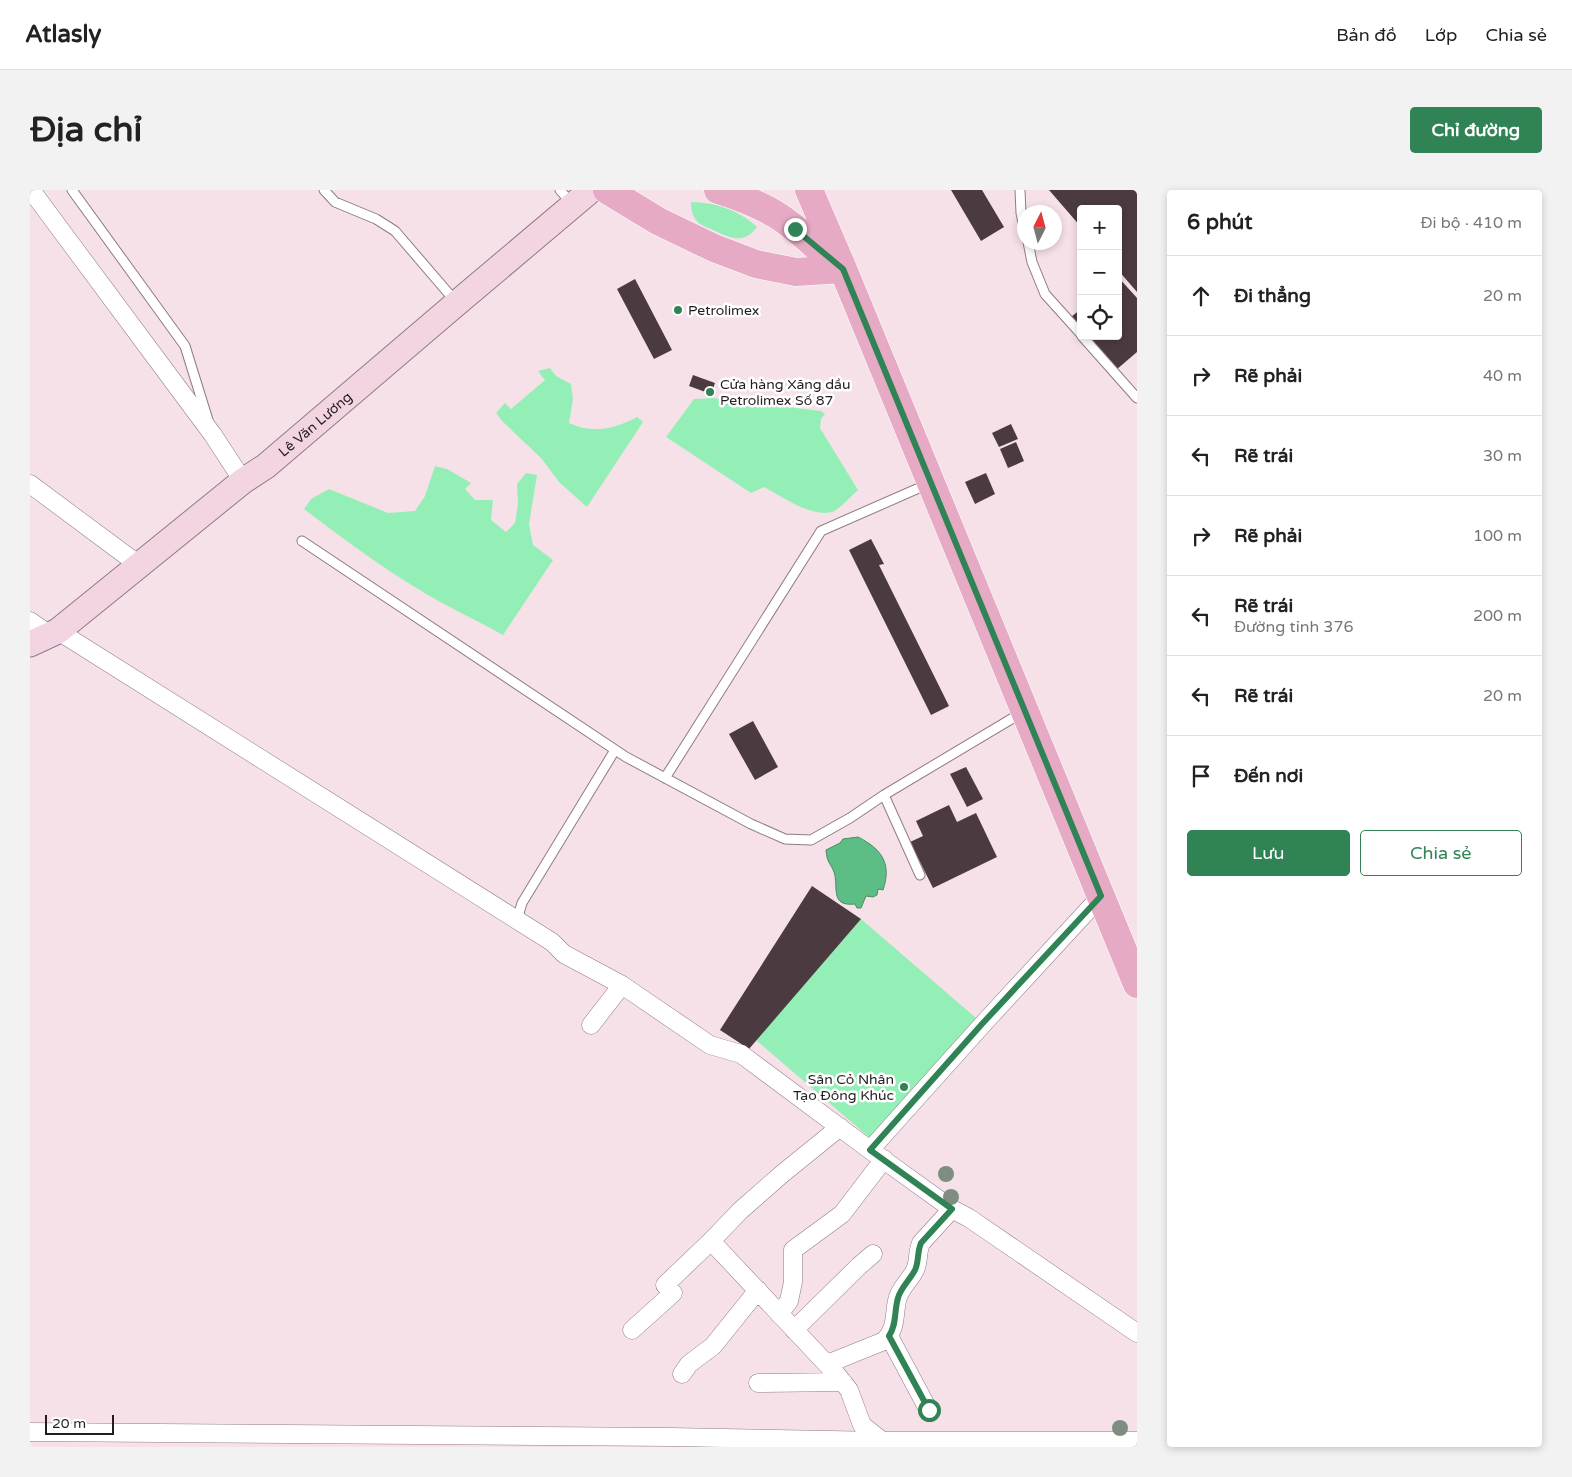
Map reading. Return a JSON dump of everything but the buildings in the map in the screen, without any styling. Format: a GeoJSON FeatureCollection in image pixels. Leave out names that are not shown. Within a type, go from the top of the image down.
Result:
{"type":"FeatureCollection","features":[{"type":"Feature","properties":{"kind":"main road"},"geometry":{"type":"LineString","coordinates":[[607,190],[658,221],[714,248],[756,264],[796,272],[843,269]]}},
{"type":"Feature","properties":{"kind":"main road"},"geometry":{"type":"LineString","coordinates":[[718,190],[774,213],[843,269]]}},
{"type":"Feature","properties":{"kind":"main road"},"geometry":{"type":"LineString","coordinates":[[809,190],[1135,977]]}},
{"type":"Feature","properties":{"kind":"main road","name":"Lê Văn Lương"},"geometry":{"type":"LineString","coordinates":[[46,637],[243,481],[266,466],[457,302],[575,195]]}},
{"type":"Feature","properties":{"kind":"street"},"geometry":{"type":"LineString","coordinates":[[31,190],[213,435],[243,481]]}},
{"type":"Feature","properties":{"kind":"street"},"geometry":{"type":"LineString","coordinates":[[32,491],[139,565]]}},
{"type":"Feature","properties":{"kind":"street"},"geometry":{"type":"LineString","coordinates":[[30,622],[46,637],[517,920],[552,942],[564,954],[622,985],[710,1045],[741,1054],[952,1209],[993,1234],[1137,1333]]}},
{"type":"Feature","properties":{"kind":"street"},"geometry":{"type":"LineString","coordinates":[[779,1314],[789,1301],[791,1292],[793,1282],[793,1250],[842,1214],[877,1155],[982,1024],[1101,896]]}},
{"type":"Feature","properties":{"kind":"street"},"geometry":{"type":"LineString","coordinates":[[590,1025],[622,985]]}},
{"type":"Feature","properties":{"kind":"street"},"geometry":{"type":"LineString","coordinates":[[632,1330],[673,1293],[665,1285],[711,1242],[740,1210],[840,1128]]}},
{"type":"Feature","properties":{"kind":"street"},"geometry":{"type":"LineString","coordinates":[[827,1364],[884,1341],[889,1336],[893,1330],[898,1298],[904,1285],[916,1269],[918,1250],[921,1243],[952,1209]]}},
{"type":"Feature","properties":{"kind":"street"},"geometry":{"type":"LineString","coordinates":[[711,1242],[843,1382],[849,1390],[862,1425],[882,1441]]}},
{"type":"Feature","properties":{"kind":"street"},"geometry":{"type":"LineString","coordinates":[[794,1330],[873,1254]]}},
{"type":"Feature","properties":{"kind":"street"},"geometry":{"type":"LineString","coordinates":[[682,1374],[689,1364],[713,1346],[758,1290]]}},
{"type":"Feature","properties":{"kind":"street"},"geometry":{"type":"LineString","coordinates":[[889,1336],[929,1410]]}},
{"type":"Feature","properties":{"kind":"street"},"geometry":{"type":"LineString","coordinates":[[758,1383],[843,1382]]}},
{"type":"Feature","properties":{"kind":"street"},"geometry":{"type":"LineString","coordinates":[[30,1432],[671,1437],[882,1441],[1137,1441]]}},
{"type":"Feature","properties":{"kind":"lane"},"geometry":{"type":"LineString","coordinates":[[72,190],[185,346],[213,435]]}},
{"type":"Feature","properties":{"kind":"lane"},"geometry":{"type":"LineString","coordinates":[[324,190],[335,202],[385,223],[396,231],[457,302]]}},
{"type":"Feature","properties":{"kind":"lane"},"geometry":{"type":"LineString","coordinates":[[1020,190],[1021,205]]}},
{"type":"Feature","properties":{"kind":"lane"},"geometry":{"type":"LineString","coordinates":[[1030,250],[1032,262],[1045,294],[1077,329]]}},
{"type":"Feature","properties":{"kind":"lane"},"geometry":{"type":"LineString","coordinates":[[1086,340],[1137,398]]}},
{"type":"Feature","properties":{"kind":"lane"},"geometry":{"type":"LineString","coordinates":[[665,778],[821,531],[931,483]]}},
{"type":"Feature","properties":{"kind":"lane"},"geometry":{"type":"LineString","coordinates":[[302,541],[616,750],[752,824],[785,839],[811,840],[1025,711]]}},
{"type":"Feature","properties":{"kind":"lane"},"geometry":{"type":"LineString","coordinates":[[517,920],[522,903],[616,750]]}},
{"type":"Feature","properties":{"kind":"lane"},"geometry":{"type":"LineString","coordinates":[[884,795],[920,875]]}},
{"type":"Feature","properties":{"kind":"shaded area"},"geometry":{"type":"Polygon","coordinates":[[[691,202],[709,204],[734,211],[757,227],[752,233],[741,238],[723,235],[703,226],[695,219],[691,202]]]}},
{"type":"Feature","properties":{"kind":"shaded area"},"geometry":{"type":"Polygon","coordinates":[[[550,368],[556,376],[571,384],[573,399],[569,423],[587,428],[604,429],[620,425],[637,417],[643,422],[587,507],[559,482],[542,459],[496,413],[505,403],[511,409],[545,380],[538,371],[550,368]]]}},
{"type":"Feature","properties":{"kind":"shaded area"},"geometry":{"type":"Polygon","coordinates":[[[713,398],[821,411],[825,414],[821,419],[820,428],[858,490],[834,511],[826,513],[808,510],[764,487],[751,493],[666,437],[694,399],[713,398]]]}},
{"type":"Feature","properties":{"kind":"shaded area"},"geometry":{"type":"Polygon","coordinates":[[[435,466],[447,469],[471,483],[465,489],[475,500],[493,500],[491,520],[506,532],[515,523],[518,504],[517,484],[526,473],[537,475],[529,524],[533,545],[553,560],[503,635],[403,580],[304,509],[311,499],[329,489],[388,513],[415,511],[425,496],[435,466]]]}},
{"type":"Feature","properties":{"kind":"shaded area"},"geometry":{"type":"Polygon","coordinates":[[[858,837],[879,852],[883,858],[886,872],[883,890],[878,889],[877,895],[873,897],[866,896],[861,908],[857,908],[855,904],[841,902],[838,899],[834,872],[828,860],[826,850],[840,843],[843,839],[858,837]]]}},
{"type":"Feature","properties":{"kind":"shaded area"},"geometry":{"type":"Polygon","coordinates":[[[861,919],[983,1024],[877,1144],[756,1040],[861,919]]]}},
{"type":"Feature","properties":{"kind":"place","name":"Petrolimex"},"geometry":{"type":"Point","coordinates":[678,310]}},
{"type":"Feature","properties":{"kind":"place","name":"Cửa hàng Xăng dầu Petrolimex Số 87"},"geometry":{"type":"Point","coordinates":[710,392]}},
{"type":"Feature","properties":{"kind":"place","name":"Sân Cỏ Nhân Tạo Đông Khúc"},"geometry":{"type":"Point","coordinates":[904,1087]}},
{"type":"Feature","properties":{"kind":"route"},"geometry":{"type":"LineString","coordinates":[[795,229],[843,269],[1101,896],[982,1024],[870,1150],[952,1209],[921,1243],[918,1250],[916,1269],[900,1291],[895,1322],[889,1336],[929,1410]]}}]}
